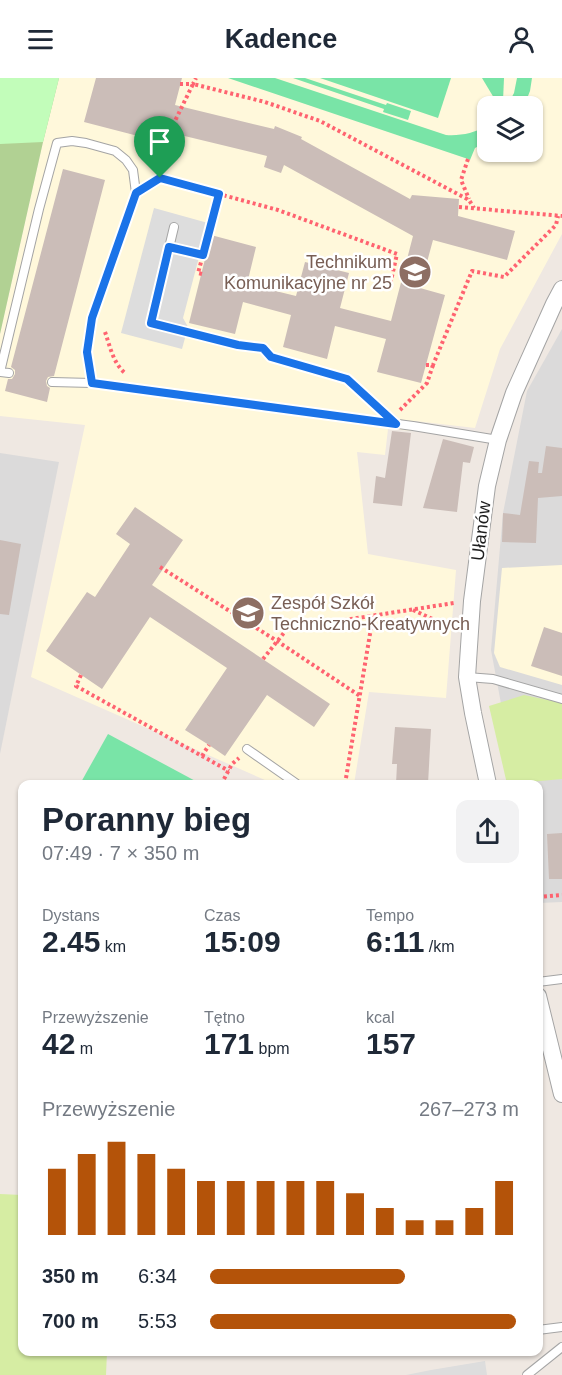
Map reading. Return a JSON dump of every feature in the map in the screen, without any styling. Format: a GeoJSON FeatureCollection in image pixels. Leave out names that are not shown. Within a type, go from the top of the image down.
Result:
{"type":"FeatureCollection","features":[{"type":"Feature","properties":{"kind":"street","name":"Ułanów"},"geometry":{"type":"LineString","coordinates":[[487,780],[467,677],[472,601],[487,486],[498,440],[514,393],[562,289]]}},
{"type":"Feature","properties":{"kind":"street"},"geometry":{"type":"LineString","coordinates":[[543,1016],[562,1094]]}},
{"type":"Feature","properties":{"kind":"lane"},"geometry":{"type":"LineString","coordinates":[[9,373],[0,372],[39,209],[57,143],[72,141],[115,151],[133,170],[136,193],[92,318],[87,352],[92,383]]}},
{"type":"Feature","properties":{"kind":"lane"},"geometry":{"type":"LineString","coordinates":[[174,226],[151,323],[238,345],[263,348],[271,357],[347,379],[394,421]]}},
{"type":"Feature","properties":{"kind":"lane"},"geometry":{"type":"LineString","coordinates":[[52,382],[92,383],[394,421],[498,440]]}},
{"type":"Feature","properties":{"kind":"lane"},"geometry":{"type":"LineString","coordinates":[[467,677],[493,679],[562,699]]}},
{"type":"Feature","properties":{"kind":"lane"},"geometry":{"type":"LineString","coordinates":[[247,749],[291,780]]}},
{"type":"Feature","properties":{"kind":"lane"},"geometry":{"type":"LineString","coordinates":[[543,981],[562,979]]}},
{"type":"Feature","properties":{"kind":"lane"},"geometry":{"type":"LineString","coordinates":[[543,1329],[562,1327]]}},
{"type":"Feature","properties":{"kind":"lane"},"geometry":{"type":"LineString","coordinates":[[527,1375],[562,1347]]}},
{"type":"Feature","properties":{"kind":"path"},"geometry":{"type":"LineString","coordinates":[[173,125],[196,78]]}},
{"type":"Feature","properties":{"kind":"path"},"geometry":{"type":"LineString","coordinates":[[180,84],[193,84],[265,102],[320,121],[469,200]]}},
{"type":"Feature","properties":{"kind":"path"},"geometry":{"type":"LineString","coordinates":[[136,193],[160,178],[171,131]]}},
{"type":"Feature","properties":{"kind":"path"},"geometry":{"type":"LineString","coordinates":[[468,159],[461,180],[474,208]]}},
{"type":"Feature","properties":{"kind":"path"},"geometry":{"type":"LineString","coordinates":[[160,178],[278,210],[397,254],[390,285]]}},
{"type":"Feature","properties":{"kind":"path"},"geometry":{"type":"LineString","coordinates":[[202,274],[198,273],[219,194]]}},
{"type":"Feature","properties":{"kind":"path"},"geometry":{"type":"LineString","coordinates":[[394,421],[427,383],[472,272],[504,277],[556,225],[560,216],[459,207]]}},
{"type":"Feature","properties":{"kind":"path"},"geometry":{"type":"LineString","coordinates":[[169,247],[203,255]]}},
{"type":"Feature","properties":{"kind":"path"},"geometry":{"type":"LineString","coordinates":[[92,318],[100,319],[119,368],[130,378]]}},
{"type":"Feature","properties":{"kind":"path"},"geometry":{"type":"LineString","coordinates":[[426,365],[433,365]]}},
{"type":"Feature","properties":{"kind":"path"},"geometry":{"type":"LineString","coordinates":[[160,567],[360,696]]}},
{"type":"Feature","properties":{"kind":"path"},"geometry":{"type":"LineString","coordinates":[[263,659],[287,629],[472,601]]}},
{"type":"Feature","properties":{"kind":"path"},"geometry":{"type":"LineString","coordinates":[[412,610],[437,621],[470,624]]}},
{"type":"Feature","properties":{"kind":"path"},"geometry":{"type":"LineString","coordinates":[[346,780],[373,616]]}},
{"type":"Feature","properties":{"kind":"path"},"geometry":{"type":"LineString","coordinates":[[81,675],[76,686],[229,771]]}},
{"type":"Feature","properties":{"kind":"path"},"geometry":{"type":"LineString","coordinates":[[202,756],[209,746]]}},
{"type":"Feature","properties":{"kind":"path"},"geometry":{"type":"LineString","coordinates":[[224,779],[232,764],[247,749]]}},
{"type":"Feature","properties":{"kind":"path"},"geometry":{"type":"LineString","coordinates":[[543,897],[562,895]]}},
{"type":"Feature","properties":{"kind":"shaded area"},"geometry":{"type":"Polygon","coordinates":[[[59,78],[562,78],[562,234],[500,349],[475,428],[415,421],[413,431],[388,429],[385,455],[357,452],[368,554],[456,570],[446,698],[369,692],[355,780],[265,780],[31,677],[85,425],[0,416],[0,334],[59,78]]]}},
{"type":"Feature","properties":{"kind":"shaded area"},"geometry":{"type":"Polygon","coordinates":[[[154,208],[208,223],[183,318],[188,327],[182,349],[121,333],[154,208]]]}},
{"type":"Feature","properties":{"kind":"shaded area"},"geometry":{"type":"Polygon","coordinates":[[[562,329],[562,902],[543,903],[543,780],[515,780],[491,650],[503,513],[527,391],[562,329]]]}},
{"type":"Feature","properties":{"kind":"shaded area"},"geometry":{"type":"Polygon","coordinates":[[[0,453],[59,462],[0,754],[0,453]]]}},
{"type":"Feature","properties":{"kind":"shaded area"},"geometry":{"type":"Polygon","coordinates":[[[562,565],[562,685],[500,667],[494,653],[502,568],[562,565]]]}},
{"type":"Feature","properties":{"kind":"shaded area"},"geometry":{"type":"Polygon","coordinates":[[[485,1361],[487,1375],[406,1375],[431,1370],[485,1361]]]}},
{"type":"Feature","properties":{"kind":"green space"},"geometry":{"type":"Polygon","coordinates":[[[0,78],[59,78],[0,334],[0,78]]]}},
{"type":"Feature","properties":{"kind":"green space"},"geometry":{"type":"Polygon","coordinates":[[[0,78],[59,78],[43,142],[0,144],[0,78]]]}},
{"type":"Feature","properties":{"kind":"green space"},"geometry":{"type":"Polygon","coordinates":[[[228,78],[275,78],[446,135],[467,134],[477,130],[477,147],[470,160],[228,78]]]}},
{"type":"Feature","properties":{"kind":"green space"},"geometry":{"type":"Polygon","coordinates":[[[293,78],[305,78],[411,111],[408,120],[383,112],[384,109],[293,78]]]}},
{"type":"Feature","properties":{"kind":"green space"},"geometry":{"type":"Polygon","coordinates":[[[320,78],[451,78],[438,118],[320,78]]]}},
{"type":"Feature","properties":{"kind":"green space"},"geometry":{"type":"Polygon","coordinates":[[[482,78],[504,78],[503,96],[493,96],[482,78]]]}},
{"type":"Feature","properties":{"kind":"green space"},"geometry":{"type":"Polygon","coordinates":[[[517,78],[532,78],[528,96],[512,96],[517,78]]]}},
{"type":"Feature","properties":{"kind":"green space"},"geometry":{"type":"Polygon","coordinates":[[[524,695],[562,703],[562,779],[506,780],[489,706],[524,695]]]}},
{"type":"Feature","properties":{"kind":"green space"},"geometry":{"type":"Polygon","coordinates":[[[108,734],[194,780],[82,780],[108,734]]]}},
{"type":"Feature","properties":{"kind":"green space"},"geometry":{"type":"Polygon","coordinates":[[[0,1194],[18,1195],[18,1356],[107,1356],[106,1375],[0,1375],[0,1194]]]}},
{"type":"Feature","properties":{"kind":"building"},"geometry":{"type":"Polygon","coordinates":[[[96,78],[182,78],[175,105],[274,129],[275,126],[302,137],[301,139],[410,199],[412,195],[459,199],[458,216],[515,231],[507,260],[433,240],[420,288],[445,295],[421,383],[377,372],[386,339],[335,326],[327,359],[283,347],[291,315],[243,302],[235,334],[189,323],[211,235],[256,247],[247,284],[296,296],[305,262],[349,273],[340,308],[391,321],[413,236],[284,165],[281,173],[264,167],[267,156],[168,132],[165,143],[84,122],[96,78]]]}},
{"type":"Feature","properties":{"kind":"building"},"geometry":{"type":"Polygon","coordinates":[[[63,169],[105,180],[54,376],[48,377],[46,381],[50,388],[47,402],[5,391],[8,379],[12,379],[15,374],[15,370],[11,367],[63,169]]]}},
{"type":"Feature","properties":{"kind":"building"},"geometry":{"type":"Polygon","coordinates":[[[392,431],[411,433],[402,506],[373,503],[376,476],[385,478],[392,431]]]}},
{"type":"Feature","properties":{"kind":"building"},"geometry":{"type":"Polygon","coordinates":[[[443,439],[474,447],[470,463],[463,462],[457,512],[423,508],[443,439]]]}},
{"type":"Feature","properties":{"kind":"building"},"geometry":{"type":"Polygon","coordinates":[[[546,446],[562,448],[562,496],[538,498],[536,543],[502,542],[503,513],[520,515],[529,461],[539,462],[538,473],[542,473],[546,446]]]}},
{"type":"Feature","properties":{"kind":"building"},"geometry":{"type":"Polygon","coordinates":[[[135,507],[183,540],[152,585],[330,704],[314,727],[267,695],[225,756],[185,730],[227,668],[150,617],[102,689],[46,651],[87,592],[95,597],[130,544],[116,534],[135,507]]]}},
{"type":"Feature","properties":{"kind":"building"},"geometry":{"type":"Polygon","coordinates":[[[0,540],[21,544],[9,615],[0,614],[0,540]]]}},
{"type":"Feature","properties":{"kind":"building"},"geometry":{"type":"Polygon","coordinates":[[[544,627],[562,633],[562,676],[531,666],[544,627]]]}},
{"type":"Feature","properties":{"kind":"building"},"geometry":{"type":"Polygon","coordinates":[[[395,727],[431,729],[428,780],[396,780],[397,764],[392,764],[395,727]]]}},
{"type":"Feature","properties":{"kind":"building"},"geometry":{"type":"Polygon","coordinates":[[[562,833],[562,879],[549,879],[547,834],[562,833]]]}},
{"type":"Feature","properties":{"kind":"place","name":"Technikum Komunikacyjne nr 25"},"geometry":{"type":"Point","coordinates":[415,272]}},
{"type":"Feature","properties":{"kind":"place","name":"Zespół Szkół Techniczno-Kreatywnych"},"geometry":{"type":"Point","coordinates":[248,613]}},
{"type":"Feature","properties":{"kind":"route"},"geometry":{"type":"LineString","coordinates":[[160,178],[219,194],[203,255],[169,247],[151,323],[238,345],[263,348],[271,357],[347,379],[396,424],[92,383],[87,352],[92,318],[136,193],[160,178]]}}]}
